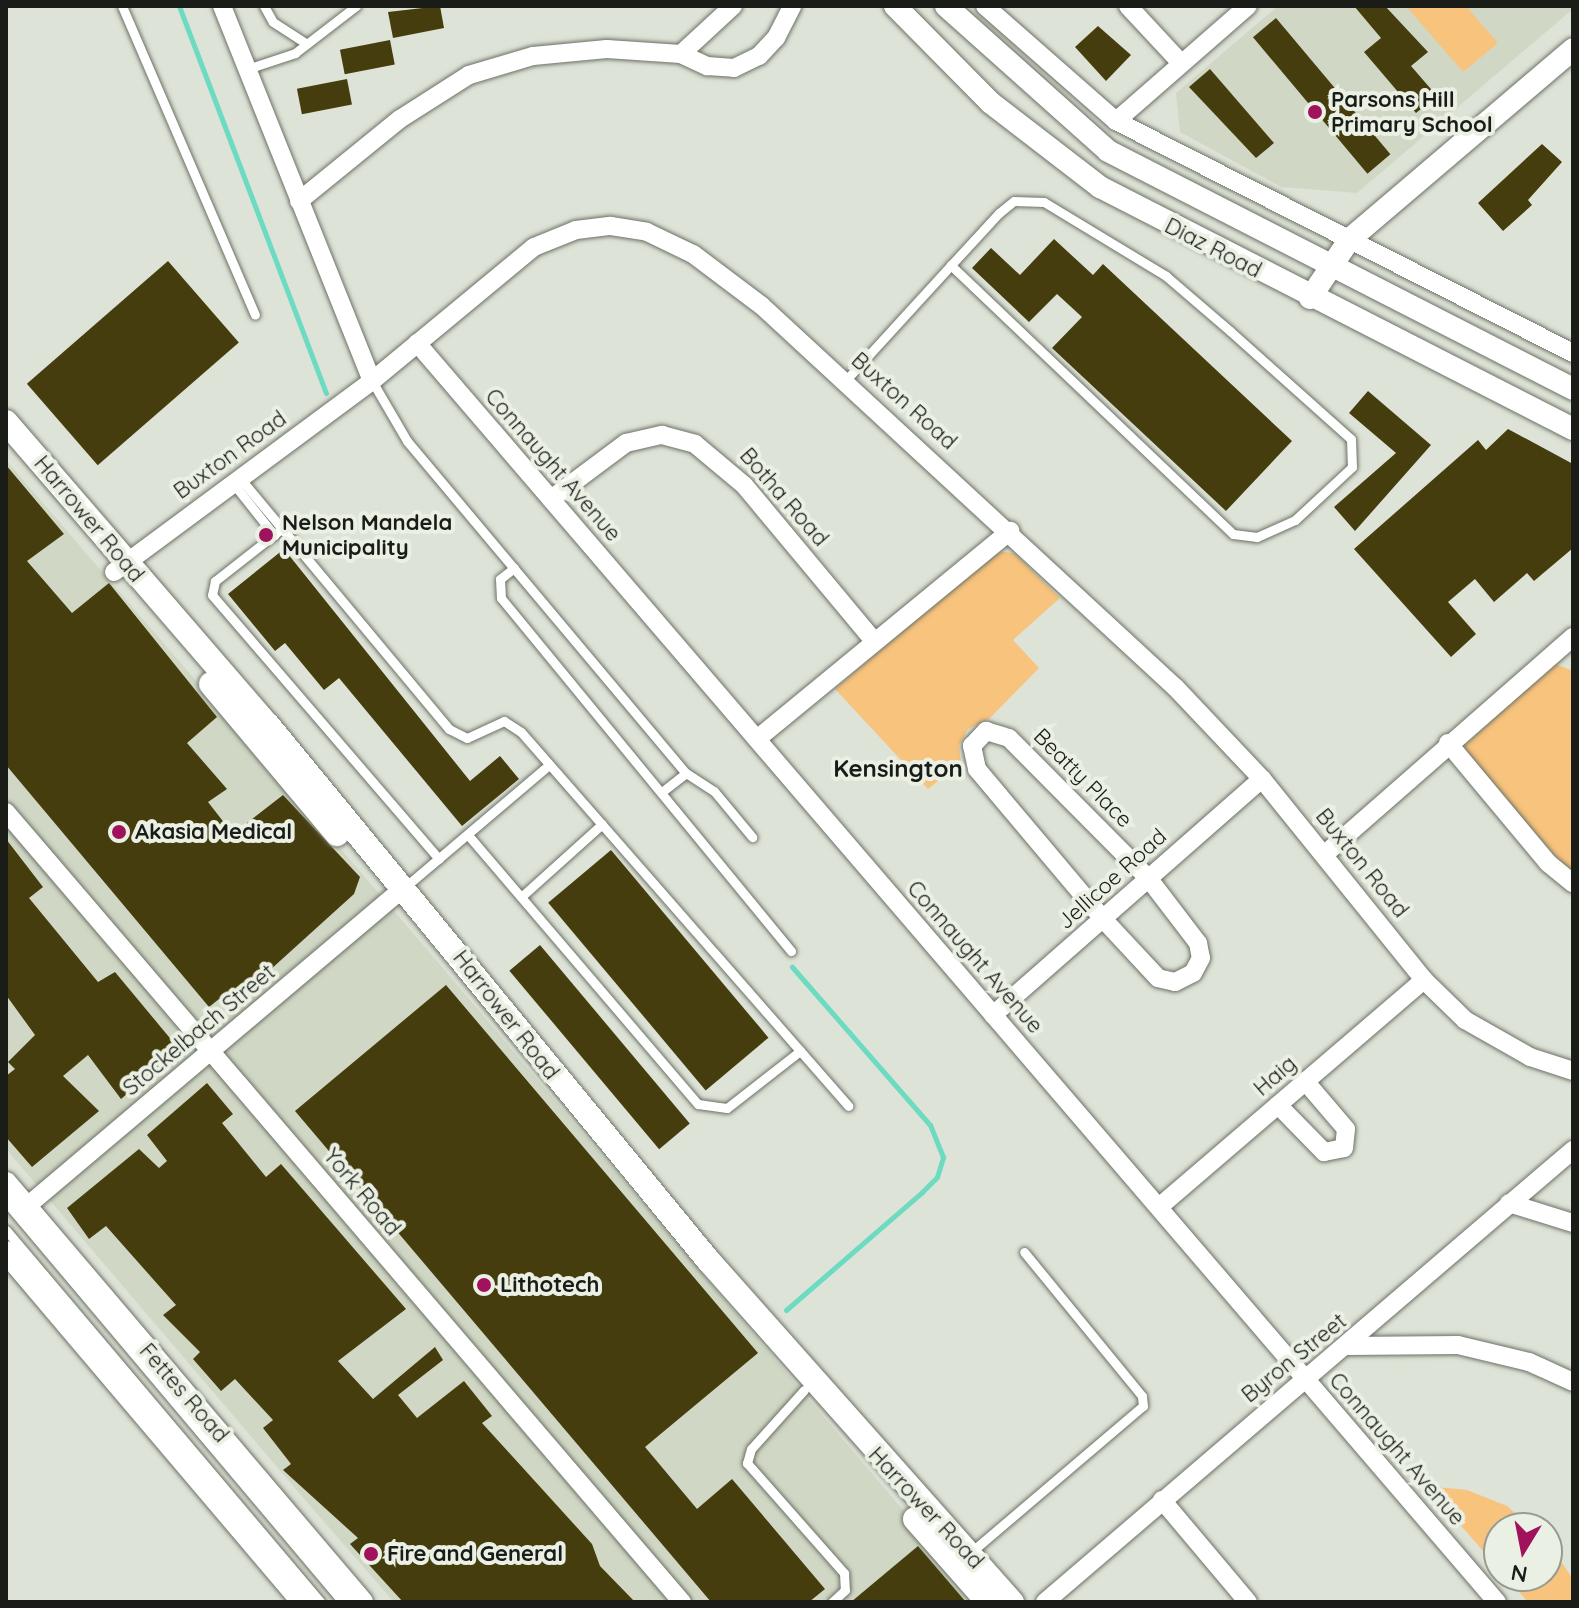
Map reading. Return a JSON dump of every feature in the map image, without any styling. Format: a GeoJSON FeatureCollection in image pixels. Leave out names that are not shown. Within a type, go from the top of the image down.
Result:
{"type":"FeatureCollection","features":[{"type":"Feature","properties":{"kind":"main road","name":"Harrower Road"},"geometry":{"type":"LineString","coordinates":[[6,422],[120,568],[708,1260],[905,1487],[970,1553],[1012,1602]]}},
{"type":"Feature","properties":{"kind":"main road","name":"Harrower Road"},"geometry":{"type":"LineString","coordinates":[[6,446],[120,568]]}},
{"type":"Feature","properties":{"kind":"main road","name":"Harrower Road"},"geometry":{"type":"LineString","coordinates":[[397,894],[804,1390],[988,1602]]}},
{"type":"Feature","properties":{"kind":"street"},"geometry":{"type":"LineString","coordinates":[[222,6],[372,381]]}},
{"type":"Feature","properties":{"kind":"street"},"geometry":{"type":"LineString","coordinates":[[681,54],[733,6]]}},
{"type":"Feature","properties":{"kind":"street"},"geometry":{"type":"LineString","coordinates":[[299,201],[400,119],[469,75],[566,51],[681,54],[707,66],[746,64],[785,27],[792,6]]}},
{"type":"Feature","properties":{"kind":"street","name":"Diaz Road"},"geometry":{"type":"LineString","coordinates":[[895,6],[991,103],[1068,164],[1129,204],[1573,429]]}},
{"type":"Feature","properties":{"kind":"street","name":"Diaz Road"},"geometry":{"type":"LineString","coordinates":[[946,6],[1108,151],[1573,389]]}},
{"type":"Feature","properties":{"kind":"street"},"geometry":{"type":"LineString","coordinates":[[985,6],[1116,121],[1573,353]]}},
{"type":"Feature","properties":{"kind":"street"},"geometry":{"type":"LineString","coordinates":[[1128,6],[1181,63]]}},
{"type":"Feature","properties":{"kind":"street"},"geometry":{"type":"LineString","coordinates":[[1116,121],[1248,6]]}},
{"type":"Feature","properties":{"kind":"street"},"geometry":{"type":"LineString","coordinates":[[1310,298],[1328,264],[1350,239],[1573,49]]}},
{"type":"Feature","properties":{"kind":"street","name":"Buxton Road"},"geometry":{"type":"LineString","coordinates":[[120,568],[372,381],[534,247],[576,230],[611,226],[647,232],[693,254],[846,380],[1010,531],[1262,779],[1424,980],[1485,1034],[1573,1071]]}},
{"type":"Feature","properties":{"kind":"street","name":"Connaught Avenue"},"geometry":{"type":"LineString","coordinates":[[417,343],[1497,1602]]}},
{"type":"Feature","properties":{"kind":"street","name":"Botha Road"},"geometry":{"type":"LineString","coordinates":[[551,499],[626,443],[662,435],[695,444],[744,485],[875,642]]}},
{"type":"Feature","properties":{"kind":"street"},"geometry":{"type":"LineString","coordinates":[[757,739],[1010,531]]}},
{"type":"Feature","properties":{"kind":"street"},"geometry":{"type":"LineString","coordinates":[[1325,854],[1448,743],[1570,647]]}},
{"type":"Feature","properties":{"kind":"street","name":"Beatty Place"},"geometry":{"type":"LineString","coordinates":[[993,730],[1009,738],[1149,879],[1198,943],[1201,958],[1193,973],[1175,982],[1158,978],[1104,920],[977,769],[970,753],[979,736],[993,730]]}},
{"type":"Feature","properties":{"kind":"street"},"geometry":{"type":"LineString","coordinates":[[1448,743],[1548,863],[1573,883]]}},
{"type":"Feature","properties":{"kind":"street","name":"Jellicoe Road"},"geometry":{"type":"LineString","coordinates":[[993,1015],[1262,779]]}},
{"type":"Feature","properties":{"kind":"street","name":"York Road"},"geometry":{"type":"LineString","coordinates":[[6,812],[682,1602]]}},
{"type":"Feature","properties":{"kind":"street","name":"Stockelbach Street"},"geometry":{"type":"LineString","coordinates":[[16,1204],[211,1051],[397,894]]}},
{"type":"Feature","properties":{"kind":"street","name":"Haig"},"geometry":{"type":"LineString","coordinates":[[1159,1207],[1424,980]]}},
{"type":"Feature","properties":{"kind":"street"},"geometry":{"type":"LineString","coordinates":[[1278,1105],[1324,1152],[1344,1148],[1346,1129],[1305,1081]]}},
{"type":"Feature","properties":{"kind":"street","name":"Byron Street"},"geometry":{"type":"LineString","coordinates":[[1045,1602],[1573,1150]]}},
{"type":"Feature","properties":{"kind":"street","name":"Fettes Road"},"geometry":{"type":"LineString","coordinates":[[6,1183],[16,1204],[362,1602]]}},
{"type":"Feature","properties":{"kind":"street"},"geometry":{"type":"LineString","coordinates":[[1509,1203],[1573,1223]]}},
{"type":"Feature","properties":{"kind":"street","name":"Fettes Road"},"geometry":{"type":"LineString","coordinates":[[6,1252],[303,1602]]}},
{"type":"Feature","properties":{"kind":"street"},"geometry":{"type":"LineString","coordinates":[[1347,1346],[1458,1345],[1529,1362],[1573,1382]]}},
{"type":"Feature","properties":{"kind":"street"},"geometry":{"type":"LineString","coordinates":[[1162,1500],[1248,1602]]}},
{"type":"Feature","properties":{"kind":"lane"},"geometry":{"type":"LineString","coordinates":[[122,6],[255,315]]}},
{"type":"Feature","properties":{"kind":"lane"},"geometry":{"type":"LineString","coordinates":[[264,6],[273,22],[307,44]]}},
{"type":"Feature","properties":{"kind":"lane"},"geometry":{"type":"LineString","coordinates":[[247,69],[307,44],[356,6]]}},
{"type":"Feature","properties":{"kind":"lane"},"geometry":{"type":"LineString","coordinates":[[846,380],[951,265],[1014,201],[1044,202],[1166,276],[1351,439],[1352,467],[1295,520],[1257,537],[1233,534],[951,265]]}},
{"type":"Feature","properties":{"kind":"lane"},"geometry":{"type":"LineString","coordinates":[[372,381],[407,441],[686,773],[714,791],[752,837]]}},
{"type":"Feature","properties":{"kind":"lane"},"geometry":{"type":"LineString","coordinates":[[235,480],[449,729],[467,738],[513,723],[848,1106]]}},
{"type":"Feature","properties":{"kind":"lane"},"geometry":{"type":"LineString","coordinates":[[277,532],[215,581],[212,595],[439,859]]}},
{"type":"Feature","properties":{"kind":"lane"},"geometry":{"type":"LineString","coordinates":[[514,568],[500,579],[501,598],[663,791],[791,951]]}},
{"type":"Feature","properties":{"kind":"lane"},"geometry":{"type":"LineString","coordinates":[[397,894],[549,765]]}},
{"type":"Feature","properties":{"kind":"lane"},"geometry":{"type":"LineString","coordinates":[[663,791],[686,773]]}},
{"type":"Feature","properties":{"kind":"lane"},"geometry":{"type":"LineString","coordinates":[[521,897],[602,824]]}},
{"type":"Feature","properties":{"kind":"lane"},"geometry":{"type":"LineString","coordinates":[[468,835],[698,1104],[727,1108],[800,1051]]}},
{"type":"Feature","properties":{"kind":"lane"},"geometry":{"type":"LineString","coordinates":[[16,1204],[343,1602]]}},
{"type":"Feature","properties":{"kind":"lane"},"geometry":{"type":"LineString","coordinates":[[6,1230],[320,1602]]}},
{"type":"Feature","properties":{"kind":"lane"},"geometry":{"type":"LineString","coordinates":[[970,1553],[1143,1406],[1142,1396],[1024,1252]]}},
{"type":"Feature","properties":{"kind":"lane"},"geometry":{"type":"LineString","coordinates":[[804,1390],[751,1449],[747,1463],[844,1573],[845,1590],[832,1602]]}},
{"type":"Feature","properties":{"kind":"shaded area","name":"Parsons Hill Primary School"},"geometry":{"type":"Polygon","coordinates":[[[1278,6],[1573,6],[1573,9],[1357,193],[1281,187],[1180,132],[1176,93],[1278,6]]]}},
{"type":"Feature","properties":{"kind":"shaded area"},"geometry":{"type":"Polygon","coordinates":[[[1406,6],[1466,6],[1498,43],[1463,72],[1406,6]]]}},
{"type":"Feature","properties":{"kind":"shaded area"},"geometry":{"type":"Polygon","coordinates":[[[6,460],[413,933],[981,1602],[394,1602],[312,1508],[6,1149],[6,460]]]}},
{"type":"Feature","properties":{"kind":"shaded area"},"geometry":{"type":"Polygon","coordinates":[[[995,551],[1014,553],[1060,598],[1013,640],[1039,668],[989,719],[968,729],[959,746],[961,763],[928,789],[835,689],[995,551]]]}},
{"type":"Feature","properties":{"kind":"shaded area"},"geometry":{"type":"Polygon","coordinates":[[[1553,663],[1573,671],[1573,876],[1466,755],[1465,745],[1553,663]]]}},
{"type":"Feature","properties":{"kind":"shaded area"},"geometry":{"type":"Polygon","coordinates":[[[1426,1486],[1467,1490],[1507,1506],[1514,1512],[1483,1512],[1483,1551],[1426,1486]]]}},
{"type":"Feature","properties":{"kind":"shaded area"},"geometry":{"type":"Polygon","coordinates":[[[1563,1564],[1573,1579],[1573,1602],[1528,1602],[1519,1592],[1563,1592],[1563,1564]]]}},
{"type":"Feature","properties":{"kind":"building"},"geometry":{"type":"Polygon","coordinates":[[[440,6],[444,28],[393,38],[388,12],[440,6]]]}},
{"type":"Feature","properties":{"kind":"building"},"geometry":{"type":"Polygon","coordinates":[[[1354,6],[1385,6],[1428,52],[1411,66],[1437,96],[1416,113],[1364,52],[1381,38],[1354,6]]]}},
{"type":"Feature","properties":{"kind":"building"},"geometry":{"type":"Polygon","coordinates":[[[1276,18],[1390,154],[1367,174],[1253,37],[1276,18]]]}},
{"type":"Feature","properties":{"kind":"building"},"geometry":{"type":"Polygon","coordinates":[[[1098,26],[1131,55],[1106,81],[1075,47],[1098,26]]]}},
{"type":"Feature","properties":{"kind":"building"},"geometry":{"type":"Polygon","coordinates":[[[390,40],[395,65],[345,74],[340,50],[390,40]]]}},
{"type":"Feature","properties":{"kind":"building"},"geometry":{"type":"Polygon","coordinates":[[[1210,69],[1274,143],[1256,158],[1189,87],[1210,69]]]}},
{"type":"Feature","properties":{"kind":"building"},"geometry":{"type":"Polygon","coordinates":[[[347,79],[352,105],[302,114],[297,89],[347,79]]]}},
{"type":"Feature","properties":{"kind":"building"},"geometry":{"type":"Polygon","coordinates":[[[1542,144],[1562,162],[1528,200],[1532,205],[1503,231],[1478,203],[1542,144]]]}},
{"type":"Feature","properties":{"kind":"building"},"geometry":{"type":"Polygon","coordinates":[[[1054,239],[1093,275],[1103,264],[1292,441],[1226,511],[1052,348],[1082,317],[1057,294],[1029,322],[972,268],[991,248],[1020,275],[1054,239]]]}},
{"type":"Feature","properties":{"kind":"building"},"geometry":{"type":"Polygon","coordinates":[[[168,261],[239,343],[98,465],[27,384],[168,261]]]}},
{"type":"Feature","properties":{"kind":"building"},"geometry":{"type":"Polygon","coordinates":[[[1368,391],[1431,445],[1355,531],[1334,507],[1396,453],[1349,413],[1368,391]]]}},
{"type":"Feature","properties":{"kind":"building"},"geometry":{"type":"Polygon","coordinates":[[[1508,429],[1573,464],[1573,548],[1534,581],[1527,573],[1494,602],[1475,579],[1448,602],[1476,634],[1451,657],[1354,549],[1478,440],[1486,450],[1508,429]]]}},
{"type":"Feature","properties":{"kind":"building"},"geometry":{"type":"Polygon","coordinates":[[[6,465],[64,534],[27,561],[72,613],[109,583],[217,717],[187,743],[227,789],[208,802],[233,834],[283,795],[360,877],[354,894],[228,1008],[219,999],[209,1007],[6,765],[6,465]]]}},
{"type":"Feature","properties":{"kind":"building"},"geometry":{"type":"Polygon","coordinates":[[[284,549],[470,781],[500,756],[519,779],[462,826],[339,678],[324,690],[285,643],[275,651],[228,594],[284,549]]]}},
{"type":"Feature","properties":{"kind":"building"},"geometry":{"type":"Polygon","coordinates":[[[6,839],[43,887],[29,898],[98,982],[115,972],[179,1049],[121,1099],[88,1055],[63,1076],[99,1111],[32,1167],[6,1137],[6,1076],[15,1069],[8,1062],[35,1035],[6,995],[6,839]]]}},
{"type":"Feature","properties":{"kind":"building"},"geometry":{"type":"Polygon","coordinates":[[[611,850],[768,1038],[706,1090],[548,903],[611,850]]]}},
{"type":"Feature","properties":{"kind":"building"},"geometry":{"type":"Polygon","coordinates":[[[540,945],[690,1123],[659,1149],[509,971],[540,945]]]}},
{"type":"Feature","properties":{"kind":"building"},"geometry":{"type":"Polygon","coordinates":[[[446,985],[758,1353],[645,1447],[697,1509],[732,1479],[825,1589],[809,1602],[711,1602],[295,1111],[446,985]]]}},
{"type":"Feature","properties":{"kind":"building"},"geometry":{"type":"Polygon","coordinates":[[[207,1083],[233,1114],[222,1123],[266,1177],[281,1164],[406,1309],[338,1361],[373,1399],[435,1347],[443,1360],[398,1395],[417,1418],[464,1381],[492,1416],[482,1423],[592,1544],[600,1566],[635,1602],[403,1602],[350,1544],[358,1538],[283,1470],[291,1464],[263,1428],[273,1420],[235,1379],[221,1391],[193,1359],[200,1352],[163,1315],[176,1305],[106,1226],[89,1239],[67,1208],[139,1149],[159,1168],[167,1161],[147,1135],[207,1083]]]}},
{"type":"Feature","properties":{"kind":"building"},"geometry":{"type":"Polygon","coordinates":[[[918,1546],[966,1602],[851,1602],[918,1546]]]}},
{"type":"Feature","properties":{"kind":"waterway"},"geometry":{"type":"LineString","coordinates":[[179,6],[326,393]]}},
{"type":"Feature","properties":{"kind":"waterway"},"geometry":{"type":"LineString","coordinates":[[786,1310],[922,1192],[937,1177],[943,1157],[930,1125],[792,967]]}},
{"type":"Feature","properties":{"kind":"place","name":"Parsons Hill Primary School"},"geometry":{"type":"Point","coordinates":[1315,112]}},
{"type":"Feature","properties":{"kind":"place","name":"Nelson Mandela Municipality"},"geometry":{"type":"Point","coordinates":[266,535]}},
{"type":"Feature","properties":{"kind":"place","name":"Akasia Medical"},"geometry":{"type":"Point","coordinates":[119,832]}},
{"type":"Feature","properties":{"kind":"place","name":"Lithotech"},"geometry":{"type":"Point","coordinates":[484,1285]}},
{"type":"Feature","properties":{"kind":"place","name":"Fire and General"},"geometry":{"type":"Point","coordinates":[371,1554]}},
{"type":"Feature","properties":{"kind":"district","name":"Kensington"},"geometry":{"type":"Point","coordinates":[898,769]}}]}
